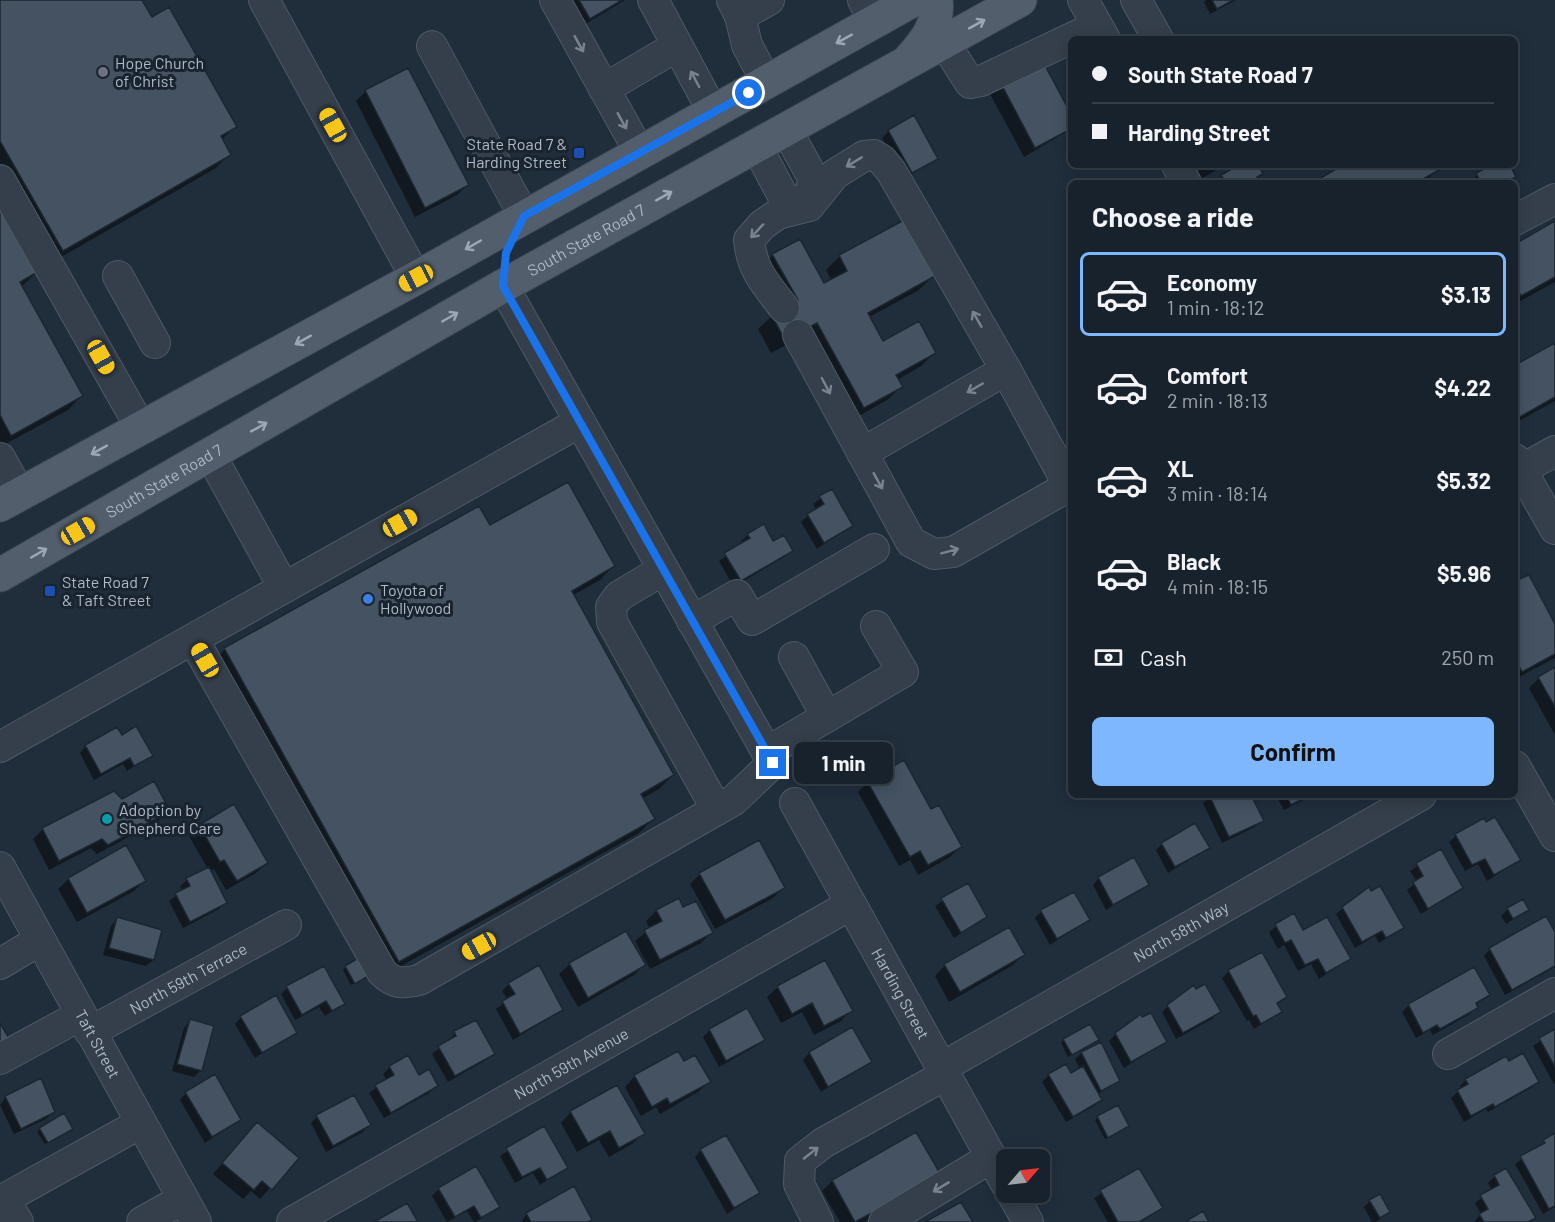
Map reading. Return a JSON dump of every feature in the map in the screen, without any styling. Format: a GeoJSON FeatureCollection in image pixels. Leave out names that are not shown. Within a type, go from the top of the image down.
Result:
{"type":"FeatureCollection","features":[{"type":"Feature","properties":{"kind":"main road"},"geometry":{"type":"LineString","coordinates":[[10,499],[416,278],[767,83],[869,11],[913,0]]}},
{"type":"Feature","properties":{"kind":"main road"},"geometry":{"type":"LineString","coordinates":[[907,62],[928,39],[934,26],[937,11],[936,0]]}},
{"type":"Feature","properties":{"kind":"main road","name":"South State Road 7"},"geometry":{"type":"LineString","coordinates":[[0,575],[503,286],[1020,0]]}},
{"type":"Feature","properties":{"kind":"main road"},"geometry":{"type":"LineString","coordinates":[[503,286],[506,253],[524,216]]}},
{"type":"Feature","properties":{"kind":"main road"},"geometry":{"type":"LineString","coordinates":[[399,346],[415,315],[418,297],[416,278]]}},
{"type":"Feature","properties":{"kind":"street"},"geometry":{"type":"LineString","coordinates":[[264,0],[416,278]]}},
{"type":"Feature","properties":{"kind":"street"},"geometry":{"type":"LineString","coordinates":[[555,0],[640,153]]}},
{"type":"Feature","properties":{"kind":"street"},"geometry":{"type":"LineString","coordinates":[[653,0],[713,112]]}},
{"type":"Feature","properties":{"kind":"street"},"geometry":{"type":"LineString","coordinates":[[767,83],[747,45],[736,8],[769,0]]}},
{"type":"Feature","properties":{"kind":"street"},"geometry":{"type":"LineString","coordinates":[[1083,0],[1101,32]]}},
{"type":"Feature","properties":{"kind":"street"},"geometry":{"type":"LineString","coordinates":[[1136,0],[1156,36]]}},
{"type":"Feature","properties":{"kind":"street"},"geometry":{"type":"LineString","coordinates":[[944,42],[970,83],[981,81],[1068,44]]}},
{"type":"Feature","properties":{"kind":"street"},"geometry":{"type":"LineString","coordinates":[[432,46],[524,216]]}},
{"type":"Feature","properties":{"kind":"street"},"geometry":{"type":"LineString","coordinates":[[604,89],[677,46]]}},
{"type":"Feature","properties":{"kind":"street"},"geometry":{"type":"LineString","coordinates":[[786,129],[813,178],[809,206]]}},
{"type":"Feature","properties":{"kind":"street"},"geometry":{"type":"LineString","coordinates":[[756,145],[784,198],[809,206]]}},
{"type":"Feature","properties":{"kind":"street"},"geometry":{"type":"LineString","coordinates":[[784,308],[760,278],[751,261],[749,240],[762,225],[778,214],[809,206],[835,174],[864,156],[874,155],[882,160],[891,171],[1068,482]]}},
{"type":"Feature","properties":{"kind":"street"},"geometry":{"type":"LineString","coordinates":[[0,180],[141,428]]}},
{"type":"Feature","properties":{"kind":"street"},"geometry":{"type":"LineString","coordinates":[[1518,218],[1555,199]]}},
{"type":"Feature","properties":{"kind":"street"},"geometry":{"type":"LineString","coordinates":[[118,276],[155,343]]}},
{"type":"Feature","properties":{"kind":"street"},"geometry":{"type":"LineString","coordinates":[[503,286],[770,758]]}},
{"type":"Feature","properties":{"kind":"street"},"geometry":{"type":"LineString","coordinates":[[798,335],[910,542],[934,554],[953,552],[1068,487]]}},
{"type":"Feature","properties":{"kind":"street"},"geometry":{"type":"LineString","coordinates":[[862,453],[1006,370]]}},
{"type":"Feature","properties":{"kind":"street"},"geometry":{"type":"LineString","coordinates":[[0,747],[580,422]]}},
{"type":"Feature","properties":{"kind":"street"},"geometry":{"type":"LineString","coordinates":[[1555,451],[1518,465],[1555,529]]}},
{"type":"Feature","properties":{"kind":"street"},"geometry":{"type":"LineString","coordinates":[[210,454],[284,588]]}},
{"type":"Feature","properties":{"kind":"street"},"geometry":{"type":"LineString","coordinates":[[0,458],[10,499]]}},
{"type":"Feature","properties":{"kind":"street"},"geometry":{"type":"LineString","coordinates":[[692,621],[737,595],[752,620],[874,549]]}},
{"type":"Feature","properties":{"kind":"street"},"geometry":{"type":"LineString","coordinates":[[663,570],[620,596],[611,607],[612,622],[717,810]]}},
{"type":"Feature","properties":{"kind":"street"},"geometry":{"type":"LineString","coordinates":[[193,639],[382,972],[392,981],[404,984],[419,980],[717,810],[748,789],[770,758],[827,717],[903,672],[876,626]]}},
{"type":"Feature","properties":{"kind":"street"},"geometry":{"type":"LineString","coordinates":[[794,657],[827,717]]}},
{"type":"Feature","properties":{"kind":"street"},"geometry":{"type":"LineString","coordinates":[[1518,771],[1555,836]]}},
{"type":"Feature","properties":{"kind":"street","name":"North 58th Way"},"geometry":{"type":"LineString","coordinates":[[818,1222],[799,1184],[800,1161],[824,1143],[943,1071],[1416,798]]}},
{"type":"Feature","properties":{"kind":"street","name":"Harding Street"},"geometry":{"type":"LineString","coordinates":[[795,802],[996,1165]]}},
{"type":"Feature","properties":{"kind":"street","name":"Taft Street"},"geometry":{"type":"LineString","coordinates":[[0,867],[189,1210]]}},
{"type":"Feature","properties":{"kind":"street","name":"North 59th Avenue"},"geometry":{"type":"LineString","coordinates":[[292,1222],[850,905]]}},
{"type":"Feature","properties":{"kind":"street","name":"North 59th Terrace"},"geometry":{"type":"LineString","coordinates":[[0,1059],[86,1023],[286,925]]}},
{"type":"Feature","properties":{"kind":"street"},"geometry":{"type":"LineString","coordinates":[[0,964],[40,940]]}},
{"type":"Feature","properties":{"kind":"street"},"geometry":{"type":"LineString","coordinates":[[1448,1054],[1555,993]]}},
{"type":"Feature","properties":{"kind":"street"},"geometry":{"type":"LineString","coordinates":[[18,1222],[4,1199],[141,1123]]}},
{"type":"Feature","properties":{"kind":"street"},"geometry":{"type":"LineString","coordinates":[[884,1222],[992,1158]]}},
{"type":"Feature","properties":{"kind":"street"},"geometry":{"type":"LineString","coordinates":[[1017,1203],[1028,1222]]}},
{"type":"Feature","properties":{"kind":"street"},"geometry":{"type":"LineString","coordinates":[[142,1222],[189,1210]]}},
{"type":"Feature","properties":{"kind":"building","name":"Hope Church of Christ"},"geometry":{"type":"Polygon","coordinates":[[[0,0],[142,0],[152,17],[169,7],[237,127],[221,136],[231,155],[63,251],[0,141],[0,0]]]}},
{"type":"Feature","properties":{"kind":"building"},"geometry":{"type":"Polygon","coordinates":[[[579,0],[622,0],[590,19],[579,0]]]}},
{"type":"Feature","properties":{"kind":"building"},"geometry":{"type":"Polygon","coordinates":[[[1212,0],[1233,0],[1217,9],[1212,0]]]}},
{"type":"Feature","properties":{"kind":"building"},"geometry":{"type":"Polygon","coordinates":[[[1041,58],[1068,108],[1068,131],[1035,148],[999,80],[1041,58]]]}},
{"type":"Feature","properties":{"kind":"building"},"geometry":{"type":"Polygon","coordinates":[[[408,68],[469,185],[425,208],[365,90],[408,68]]]}},
{"type":"Feature","properties":{"kind":"building"},"geometry":{"type":"Polygon","coordinates":[[[914,115],[938,159],[912,173],[888,130],[914,115]]]}},
{"type":"Feature","properties":{"kind":"building"},"geometry":{"type":"Polygon","coordinates":[[[1234,168],[1260,168],[1263,174],[1257,177],[1259,180],[1224,180],[1221,175],[1234,168]]]}},
{"type":"Feature","properties":{"kind":"building"},"geometry":{"type":"Polygon","coordinates":[[[1338,168],[1438,168],[1439,170],[1421,180],[1317,180],[1338,168]]]}},
{"type":"Feature","properties":{"kind":"building"},"geometry":{"type":"Polygon","coordinates":[[[1486,168],[1512,168],[1516,177],[1510,180],[1480,180],[1476,173],[1486,168]]]}},
{"type":"Feature","properties":{"kind":"building"},"geometry":{"type":"Polygon","coordinates":[[[0,204],[41,270],[20,282],[83,396],[11,436],[0,415],[0,204]]]}},
{"type":"Feature","properties":{"kind":"building"},"geometry":{"type":"Polygon","coordinates":[[[904,220],[935,276],[868,313],[883,341],[919,321],[936,353],[896,375],[903,387],[864,408],[817,323],[785,340],[771,314],[798,300],[772,254],[800,239],[824,283],[847,271],[839,255],[904,220]]]}},
{"type":"Feature","properties":{"kind":"building"},"geometry":{"type":"Polygon","coordinates":[[[1555,221],[1555,277],[1521,296],[1518,290],[1518,242],[1555,221]]]}},
{"type":"Feature","properties":{"kind":"building"},"geometry":{"type":"Polygon","coordinates":[[[1555,343],[1555,397],[1518,418],[1518,363],[1555,343]]]}},
{"type":"Feature","properties":{"kind":"building"},"geometry":{"type":"Polygon","coordinates":[[[568,482],[615,566],[572,591],[674,775],[641,794],[655,819],[399,962],[224,648],[479,506],[490,525],[568,482]]]}},
{"type":"Feature","properties":{"kind":"building"},"geometry":{"type":"Polygon","coordinates":[[[832,489],[853,526],[824,543],[807,514],[824,504],[819,496],[832,489]]]}},
{"type":"Feature","properties":{"kind":"building"},"geometry":{"type":"Polygon","coordinates":[[[764,524],[773,541],[784,535],[793,551],[741,581],[724,553],[750,538],[747,534],[764,524]]]}},
{"type":"Feature","properties":{"kind":"building"},"geometry":{"type":"Polygon","coordinates":[[[1529,575],[1555,624],[1555,654],[1522,672],[1518,664],[1518,580],[1529,575]]]}},
{"type":"Feature","properties":{"kind":"building"},"geometry":{"type":"Polygon","coordinates":[[[1555,667],[1555,707],[1538,677],[1555,667]]]}},
{"type":"Feature","properties":{"kind":"building"},"geometry":{"type":"Polygon","coordinates":[[[136,726],[153,756],[134,766],[130,758],[101,774],[85,745],[117,727],[122,735],[136,726]]]}},
{"type":"Feature","properties":{"kind":"building"},"geometry":{"type":"Polygon","coordinates":[[[904,760],[931,809],[939,805],[962,847],[928,865],[920,851],[910,857],[867,781],[904,760]]]}},
{"type":"Feature","properties":{"kind":"building","name":"Adoption by Shepherd Care"},"geometry":{"type":"Polygon","coordinates":[[[154,781],[170,811],[108,845],[102,839],[59,861],[42,828],[114,791],[122,799],[154,781]]]}},
{"type":"Feature","properties":{"kind":"building"},"geometry":{"type":"Polygon","coordinates":[[[1210,798],[1252,798],[1264,821],[1229,837],[1210,798]]]}},
{"type":"Feature","properties":{"kind":"building"},"geometry":{"type":"Polygon","coordinates":[[[1288,798],[1304,798],[1291,805],[1288,798]]]}},
{"type":"Feature","properties":{"kind":"building"},"geometry":{"type":"Polygon","coordinates":[[[234,804],[268,863],[237,881],[224,860],[220,862],[199,825],[234,804]]]}},
{"type":"Feature","properties":{"kind":"building"},"geometry":{"type":"Polygon","coordinates":[[[1495,817],[1521,860],[1494,875],[1485,859],[1472,865],[1455,834],[1484,818],[1486,822],[1495,817]]]}},
{"type":"Feature","properties":{"kind":"building"},"geometry":{"type":"Polygon","coordinates":[[[1195,823],[1210,848],[1175,867],[1161,843],[1195,823]]]}},
{"type":"Feature","properties":{"kind":"building"},"geometry":{"type":"Polygon","coordinates":[[[759,840],[785,888],[725,920],[699,873],[759,840]]]}},
{"type":"Feature","properties":{"kind":"building"},"geometry":{"type":"Polygon","coordinates":[[[126,845],[146,881],[87,913],[68,878],[126,845]]]}},
{"type":"Feature","properties":{"kind":"building"},"geometry":{"type":"Polygon","coordinates":[[[1441,849],[1463,888],[1428,909],[1413,882],[1423,876],[1416,863],[1441,849]]]}},
{"type":"Feature","properties":{"kind":"building"},"geometry":{"type":"Polygon","coordinates":[[[1134,857],[1149,885],[1113,905],[1098,877],[1134,857]]]}},
{"type":"Feature","properties":{"kind":"building"},"geometry":{"type":"Polygon","coordinates":[[[209,867],[227,903],[190,922],[175,893],[190,886],[186,878],[209,867]]]}},
{"type":"Feature","properties":{"kind":"building"},"geometry":{"type":"Polygon","coordinates":[[[968,883],[987,917],[961,933],[941,898],[968,883]]]}},
{"type":"Feature","properties":{"kind":"building"},"geometry":{"type":"Polygon","coordinates":[[[1380,886],[1404,928],[1386,938],[1382,931],[1362,942],[1342,907],[1369,887],[1371,891],[1380,886]]]}},
{"type":"Feature","properties":{"kind":"building"},"geometry":{"type":"Polygon","coordinates":[[[1074,892],[1090,920],[1057,939],[1040,910],[1074,892]]]}},
{"type":"Feature","properties":{"kind":"building"},"geometry":{"type":"Polygon","coordinates":[[[679,898],[683,907],[696,901],[713,933],[660,960],[644,930],[662,921],[656,910],[679,898]]]}},
{"type":"Feature","properties":{"kind":"building"},"geometry":{"type":"Polygon","coordinates":[[[1523,899],[1529,910],[1513,919],[1507,908],[1523,899]]]}},
{"type":"Feature","properties":{"kind":"building"},"geometry":{"type":"Polygon","coordinates":[[[1294,913],[1303,930],[1327,917],[1351,959],[1326,973],[1318,959],[1305,965],[1291,940],[1285,943],[1275,924],[1294,913]]]}},
{"type":"Feature","properties":{"kind":"building"},"geometry":{"type":"Polygon","coordinates":[[[1546,916],[1555,932],[1555,966],[1512,990],[1489,948],[1546,916]]]}},
{"type":"Feature","properties":{"kind":"building"},"geometry":{"type":"Polygon","coordinates":[[[117,917],[162,930],[154,960],[109,948],[117,917]]]}},
{"type":"Feature","properties":{"kind":"building"},"geometry":{"type":"Polygon","coordinates":[[[1009,927],[1025,955],[960,992],[944,964],[1009,927]]]}},
{"type":"Feature","properties":{"kind":"building"},"geometry":{"type":"Polygon","coordinates":[[[626,931],[646,965],[588,998],[569,963],[626,931]]]}},
{"type":"Feature","properties":{"kind":"building"},"geometry":{"type":"Polygon","coordinates":[[[1262,952],[1287,997],[1277,1003],[1282,1012],[1261,1024],[1256,1015],[1253,1016],[1228,970],[1262,952]]]}},
{"type":"Feature","properties":{"kind":"building"},"geometry":{"type":"Polygon","coordinates":[[[360,957],[370,975],[355,984],[345,966],[360,957]]]}},
{"type":"Feature","properties":{"kind":"building"},"geometry":{"type":"Polygon","coordinates":[[[825,960],[853,1011],[824,1026],[812,1003],[792,1014],[777,986],[825,960]]]}},
{"type":"Feature","properties":{"kind":"building"},"geometry":{"type":"Polygon","coordinates":[[[539,965],[563,1010],[520,1034],[502,1001],[515,994],[508,983],[539,965]]]}},
{"type":"Feature","properties":{"kind":"building"},"geometry":{"type":"Polygon","coordinates":[[[324,966],[345,1004],[332,1011],[326,1001],[302,1015],[286,986],[324,966]]]}},
{"type":"Feature","properties":{"kind":"building"},"geometry":{"type":"Polygon","coordinates":[[[1474,967],[1490,995],[1476,1003],[1478,1008],[1440,1029],[1437,1025],[1423,1033],[1408,1004],[1474,967]]]}},
{"type":"Feature","properties":{"kind":"building"},"geometry":{"type":"Polygon","coordinates":[[[1205,984],[1221,1012],[1183,1033],[1167,1005],[1194,985],[1196,989],[1205,984]]]}},
{"type":"Feature","properties":{"kind":"building"},"geometry":{"type":"Polygon","coordinates":[[[276,995],[297,1033],[262,1053],[240,1016],[276,995]]]}},
{"type":"Feature","properties":{"kind":"building"},"geometry":{"type":"Polygon","coordinates":[[[747,1008],[765,1040],[726,1061],[709,1029],[747,1008]]]}},
{"type":"Feature","properties":{"kind":"building"},"geometry":{"type":"Polygon","coordinates":[[[1151,1013],[1167,1042],[1131,1062],[1115,1033],[1141,1014],[1142,1017],[1151,1013]]]}},
{"type":"Feature","properties":{"kind":"building"},"geometry":{"type":"Polygon","coordinates":[[[190,1019],[214,1026],[202,1071],[177,1064],[190,1019]]]}},
{"type":"Feature","properties":{"kind":"building"},"geometry":{"type":"Polygon","coordinates":[[[476,1020],[495,1054],[455,1076],[438,1046],[456,1036],[454,1031],[476,1020]]]}},
{"type":"Feature","properties":{"kind":"building"},"geometry":{"type":"Polygon","coordinates":[[[0,1023],[12,1043],[0,1050],[0,1023]]]}},
{"type":"Feature","properties":{"kind":"building"},"geometry":{"type":"Polygon","coordinates":[[[1090,1024],[1099,1040],[1072,1055],[1063,1039],[1090,1024]]]}},
{"type":"Feature","properties":{"kind":"building"},"geometry":{"type":"Polygon","coordinates":[[[852,1027],[872,1062],[828,1087],[809,1052],[852,1027]]]}},
{"type":"Feature","properties":{"kind":"building"},"geometry":{"type":"Polygon","coordinates":[[[1555,1029],[1555,1067],[1539,1038],[1555,1029]]]}},
{"type":"Feature","properties":{"kind":"building"},"geometry":{"type":"Polygon","coordinates":[[[1101,1042],[1120,1081],[1101,1091],[1081,1052],[1101,1042]]]}},
{"type":"Feature","properties":{"kind":"building"},"geometry":{"type":"Polygon","coordinates":[[[678,1051],[684,1061],[695,1055],[711,1082],[670,1104],[667,1098],[652,1107],[634,1075],[678,1051]]]}},
{"type":"Feature","properties":{"kind":"building"},"geometry":{"type":"Polygon","coordinates":[[[1523,1053],[1539,1082],[1495,1107],[1493,1104],[1471,1116],[1457,1090],[1468,1084],[1465,1079],[1506,1056],[1509,1061],[1523,1053]]]}},
{"type":"Feature","properties":{"kind":"building"},"geometry":{"type":"Polygon","coordinates":[[[408,1055],[419,1075],[429,1069],[438,1086],[391,1113],[375,1085],[394,1075],[389,1066],[408,1055]]]}},
{"type":"Feature","properties":{"kind":"building"},"geometry":{"type":"Polygon","coordinates":[[[1066,1064],[1071,1073],[1083,1066],[1102,1100],[1073,1117],[1048,1074],[1066,1064]]]}},
{"type":"Feature","properties":{"kind":"building"},"geometry":{"type":"Polygon","coordinates":[[[215,1074],[241,1120],[212,1137],[185,1092],[215,1074]]]}},
{"type":"Feature","properties":{"kind":"building"},"geometry":{"type":"Polygon","coordinates":[[[41,1078],[55,1112],[21,1129],[5,1096],[41,1078]]]}},
{"type":"Feature","properties":{"kind":"building"},"geometry":{"type":"Polygon","coordinates":[[[617,1085],[645,1134],[619,1148],[610,1131],[588,1143],[570,1111],[617,1085]]]}},
{"type":"Feature","properties":{"kind":"building"},"geometry":{"type":"Polygon","coordinates":[[[354,1095],[371,1125],[333,1146],[316,1115],[354,1095]]]}},
{"type":"Feature","properties":{"kind":"building"},"geometry":{"type":"Polygon","coordinates":[[[1118,1105],[1129,1126],[1108,1138],[1097,1116],[1118,1105]]]}},
{"type":"Feature","properties":{"kind":"building"},"geometry":{"type":"Polygon","coordinates":[[[64,1113],[73,1129],[48,1143],[39,1128],[64,1113]]]}},
{"type":"Feature","properties":{"kind":"building"},"geometry":{"type":"Polygon","coordinates":[[[257,1122],[299,1158],[272,1190],[262,1181],[254,1190],[222,1163],[257,1122]]]}},
{"type":"Feature","properties":{"kind":"building"},"geometry":{"type":"Polygon","coordinates":[[[544,1126],[568,1168],[547,1180],[540,1168],[522,1177],[506,1148],[544,1126]]]}},
{"type":"Feature","properties":{"kind":"building"},"geometry":{"type":"Polygon","coordinates":[[[916,1132],[941,1175],[855,1222],[832,1180],[916,1132]]]}},
{"type":"Feature","properties":{"kind":"building"},"geometry":{"type":"Polygon","coordinates":[[[1555,1133],[1555,1206],[1549,1209],[1520,1156],[1545,1143],[1543,1140],[1555,1133]]]}},
{"type":"Feature","properties":{"kind":"building"},"geometry":{"type":"Polygon","coordinates":[[[726,1135],[760,1193],[734,1208],[700,1149],[726,1135]]]}},
{"type":"Feature","properties":{"kind":"building"},"geometry":{"type":"Polygon","coordinates":[[[476,1166],[500,1207],[481,1218],[474,1206],[455,1217],[438,1188],[476,1166]]]}},
{"type":"Feature","properties":{"kind":"building"},"geometry":{"type":"Polygon","coordinates":[[[1139,1168],[1163,1208],[1139,1222],[1118,1222],[1100,1190],[1139,1168]]]}},
{"type":"Feature","properties":{"kind":"building"},"geometry":{"type":"Polygon","coordinates":[[[1506,1168],[1536,1218],[1528,1222],[1484,1222],[1479,1214],[1488,1209],[1480,1195],[1499,1185],[1494,1175],[1506,1168]]]}},
{"type":"Feature","properties":{"kind":"building"},"geometry":{"type":"Polygon","coordinates":[[[574,1186],[592,1220],[588,1222],[531,1222],[526,1213],[574,1186]]]}},
{"type":"Feature","properties":{"kind":"building"},"geometry":{"type":"Polygon","coordinates":[[[1380,1194],[1390,1212],[1380,1218],[1369,1200],[1380,1194]]]}},
{"type":"Feature","properties":{"kind":"building"},"geometry":{"type":"Polygon","coordinates":[[[961,1202],[973,1222],[925,1222],[961,1202]]]}},
{"type":"Feature","properties":{"kind":"building"},"geometry":{"type":"Polygon","coordinates":[[[407,1203],[418,1222],[374,1222],[407,1203]]]}},
{"type":"Feature","properties":{"kind":"building"},"geometry":{"type":"Polygon","coordinates":[[[1203,1211],[1209,1222],[1185,1222],[1203,1211]]]}},
{"type":"Feature","properties":{"kind":"place","name":"Hope Church of Christ"},"geometry":{"type":"Point","coordinates":[103,72]}},
{"type":"Feature","properties":{"kind":"place","name":"State Road 7 & Harding Street"},"geometry":{"type":"Point","coordinates":[579,153]}},
{"type":"Feature","properties":{"kind":"place","name":"State Road 7 & Taft Street"},"geometry":{"type":"Point","coordinates":[50,591]}},
{"type":"Feature","properties":{"kind":"place","name":"Toyota of Hollywood"},"geometry":{"type":"Point","coordinates":[368,599]}},
{"type":"Feature","properties":{"kind":"place","name":"Adoption by Shepherd Care"},"geometry":{"type":"Point","coordinates":[107,819]}},
{"type":"Feature","properties":{"kind":"route"},"geometry":{"type":"LineString","coordinates":[[749,93],[524,216],[511,239],[502,267],[503,286],[773,763]]}}]}
